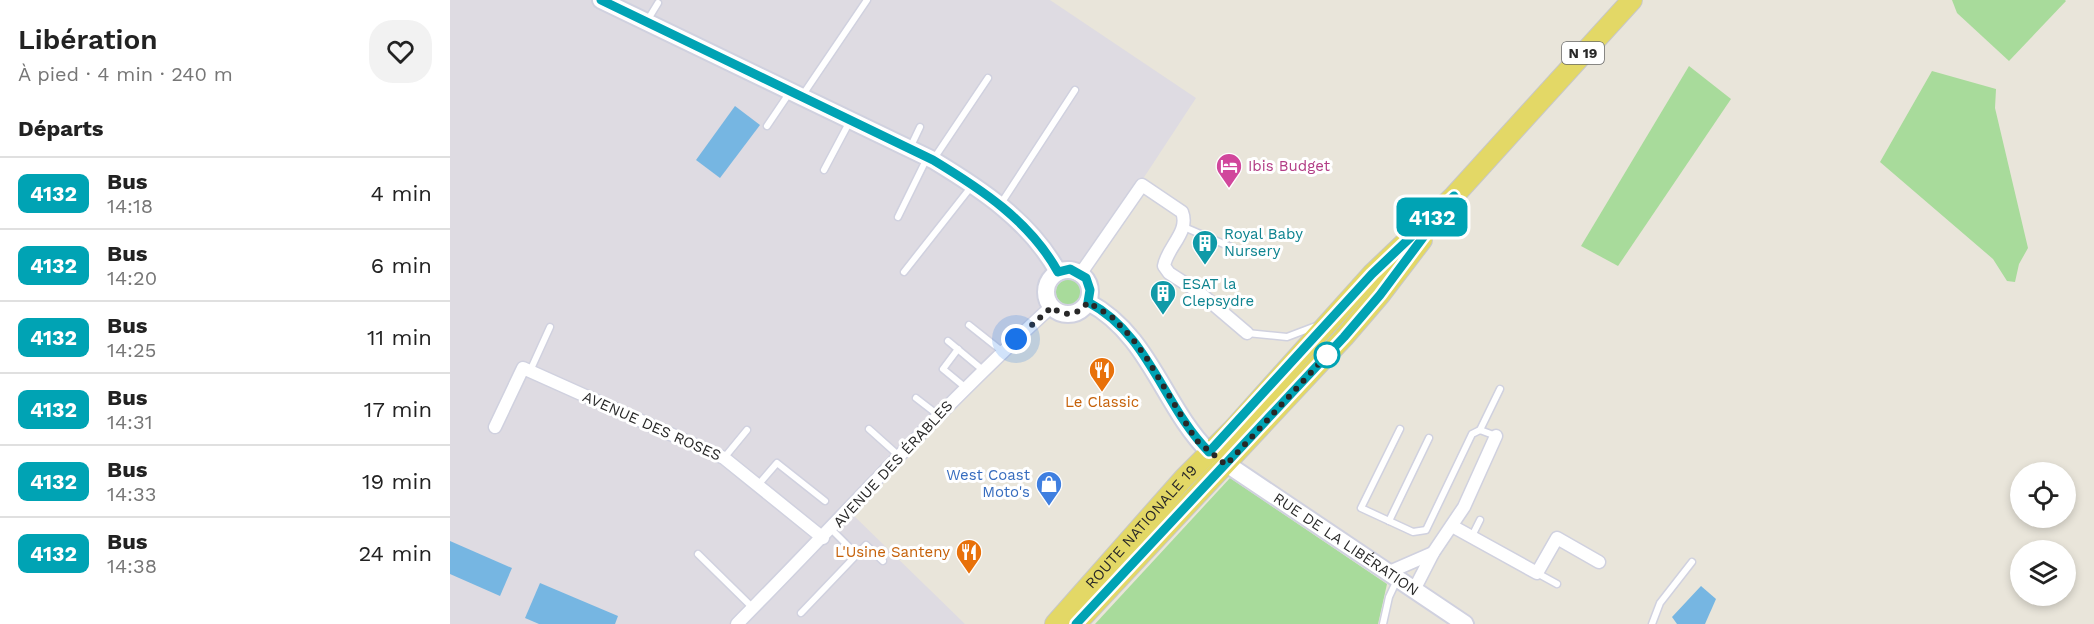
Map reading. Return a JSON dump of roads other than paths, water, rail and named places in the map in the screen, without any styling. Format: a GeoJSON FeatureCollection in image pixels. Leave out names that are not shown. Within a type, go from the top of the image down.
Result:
{"type":"FeatureCollection","features":[{"type":"Feature","properties":{"kind":"main road","name":"ROUTE NATIONALE 19"},"geometry":{"type":"LineString","coordinates":[[1055,624],[1372,274],[1454,196],[1632,0]]}},
{"type":"Feature","properties":{"kind":"main road","name":"ROUTE NATIONALE 19"},"geometry":{"type":"LineString","coordinates":[[1076,624],[1195,494],[1226,465],[1380,295],[1454,196]]}},
{"type":"Feature","properties":{"kind":"street"},"geometry":{"type":"LineString","coordinates":[[601,0],[619,4],[646,22],[930,159],[973,184],[1041,244],[1058,272]]}},
{"type":"Feature","properties":{"kind":"street"},"geometry":{"type":"LineString","coordinates":[[1081,273],[1142,185],[1182,212],[1184,227],[1166,256],[1164,266],[1169,273],[1200,293],[1247,333]]}},
{"type":"Feature","properties":{"kind":"street"},"geometry":{"type":"LineString","coordinates":[[1070,269],[1081,273],[1089,283],[1088,302],[1078,312],[1071,314],[1064,314],[1052,307],[1048,301],[1046,288],[1052,276],[1070,269]]}},
{"type":"Feature","properties":{"kind":"street","name":"RUE DE LA LIBÉRATION"},"geometry":{"type":"LineString","coordinates":[[1088,302],[1112,317],[1131,337],[1146,357],[1196,440],[1209,452],[1465,624]]}},
{"type":"Feature","properties":{"kind":"street","name":"AVENUE DES ÉRABLES"},"geometry":{"type":"LineString","coordinates":[[737,624],[827,534],[898,455],[1052,307]]}},
{"type":"Feature","properties":{"kind":"street"},"geometry":{"type":"LineString","coordinates":[[495,427],[524,368],[530,371]]}},
{"type":"Feature","properties":{"kind":"street","name":"AVENUE DES ROSES"},"geometry":{"type":"LineString","coordinates":[[530,371],[724,458],[827,534]]}},
{"type":"Feature","properties":{"kind":"street"},"geometry":{"type":"LineString","coordinates":[[1414,590],[1433,553],[1464,507],[1496,436]]}},
{"type":"Feature","properties":{"kind":"street"},"geometry":{"type":"LineString","coordinates":[[1452,526],[1537,573],[1557,538],[1599,562]]}},
{"type":"Feature","properties":{"kind":"street"},"geometry":{"type":"LineString","coordinates":[[1392,576],[1433,553]]}},
{"type":"Feature","properties":{"kind":"lane"},"geometry":{"type":"LineString","coordinates":[[767,126],[796,94],[867,0]]}},
{"type":"Feature","properties":{"kind":"lane"},"geometry":{"type":"LineString","coordinates":[[646,22],[658,3]]}},
{"type":"Feature","properties":{"kind":"lane"},"geometry":{"type":"LineString","coordinates":[[898,217],[930,159],[988,78]]}},
{"type":"Feature","properties":{"kind":"lane"},"geometry":{"type":"LineString","coordinates":[[1000,206],[1076,90]]}},
{"type":"Feature","properties":{"kind":"lane"},"geometry":{"type":"LineString","coordinates":[[824,170],[850,120]]}},
{"type":"Feature","properties":{"kind":"lane"},"geometry":{"type":"LineString","coordinates":[[909,149],[921,127]]}},
{"type":"Feature","properties":{"kind":"lane"},"geometry":{"type":"LineString","coordinates":[[904,272],[973,184]]}},
{"type":"Feature","properties":{"kind":"lane"},"geometry":{"type":"LineString","coordinates":[[1184,227],[1240,251]]}},
{"type":"Feature","properties":{"kind":"lane"},"geometry":{"type":"LineString","coordinates":[[1247,333],[1287,337],[1305,331],[1335,315]]}},
{"type":"Feature","properties":{"kind":"lane"},"geometry":{"type":"LineString","coordinates":[[969,325],[1003,352]]}},
{"type":"Feature","properties":{"kind":"lane"},"geometry":{"type":"LineString","coordinates":[[530,371],[550,327]]}},
{"type":"Feature","properties":{"kind":"lane"},"geometry":{"type":"LineString","coordinates":[[948,341],[984,370]]}},
{"type":"Feature","properties":{"kind":"lane"},"geometry":{"type":"LineString","coordinates":[[958,349],[943,369],[966,388]]}},
{"type":"Feature","properties":{"kind":"lane"},"geometry":{"type":"LineString","coordinates":[[1400,429],[1361,508],[1413,532],[1426,530],[1472,434],[1480,430],[1500,388]]}},
{"type":"Feature","properties":{"kind":"lane"},"geometry":{"type":"LineString","coordinates":[[916,398],[938,415]]}},
{"type":"Feature","properties":{"kind":"lane"},"geometry":{"type":"LineString","coordinates":[[868,429],[898,455]]}},
{"type":"Feature","properties":{"kind":"lane"},"geometry":{"type":"LineString","coordinates":[[724,458],[747,430]]}},
{"type":"Feature","properties":{"kind":"lane"},"geometry":{"type":"LineString","coordinates":[[1480,430],[1496,436]]}},
{"type":"Feature","properties":{"kind":"lane"},"geometry":{"type":"LineString","coordinates":[[1389,521],[1429,438]]}},
{"type":"Feature","properties":{"kind":"lane"},"geometry":{"type":"LineString","coordinates":[[758,485],[777,463],[825,501]]}},
{"type":"Feature","properties":{"kind":"lane"},"geometry":{"type":"LineString","coordinates":[[1472,537],[1480,520]]}},
{"type":"Feature","properties":{"kind":"lane"},"geometry":{"type":"LineString","coordinates":[[827,534],[856,555]]}},
{"type":"Feature","properties":{"kind":"lane"},"geometry":{"type":"LineString","coordinates":[[801,613],[866,545],[883,561]]}},
{"type":"Feature","properties":{"kind":"lane"},"geometry":{"type":"LineString","coordinates":[[698,554],[753,608]]}},
{"type":"Feature","properties":{"kind":"lane"},"geometry":{"type":"LineString","coordinates":[[1652,624],[1660,603],[1692,562]]}},
{"type":"Feature","properties":{"kind":"lane"},"geometry":{"type":"LineString","coordinates":[[1537,573],[1557,584]]}},
{"type":"Feature","properties":{"kind":"lane"},"geometry":{"type":"LineString","coordinates":[[1383,624],[1392,576]]}},
{"type":"Feature","properties":{"kind":"water"},"geometry":{"type":"Polygon","coordinates":[[[735,106],[760,125],[720,178],[696,160],[735,106]]]}},
{"type":"Feature","properties":{"kind":"water"},"geometry":{"type":"Polygon","coordinates":[[[450,541],[512,568],[500,596],[450,574],[450,541]]]}},
{"type":"Feature","properties":{"kind":"water"},"geometry":{"type":"Polygon","coordinates":[[[540,583],[618,616],[615,624],[539,624],[525,618],[540,583]]]}},
{"type":"Feature","properties":{"kind":"water"},"geometry":{"type":"Polygon","coordinates":[[[1701,586],[1716,599],[1705,624],[1677,624],[1672,617],[1701,586]]]}},
{"type":"Feature","properties":{"kind":"place","name":"Ibis Budget"},"geometry":{"type":"Point","coordinates":[1229,189]}},
{"type":"Feature","properties":{"kind":"place","name":"Royal Baby Nursery"},"geometry":{"type":"Point","coordinates":[1205,266]}},
{"type":"Feature","properties":{"kind":"place","name":"ESAT la Clepsydre"},"geometry":{"type":"Point","coordinates":[1163,316]}},
{"type":"Feature","properties":{"kind":"place","name":"Le Classic"},"geometry":{"type":"Point","coordinates":[1102,393]}},
{"type":"Feature","properties":{"kind":"place","name":"West Coast Moto's"},"geometry":{"type":"Point","coordinates":[1049,507]}},
{"type":"Feature","properties":{"kind":"place","name":"L'Usine Santeny"},"geometry":{"type":"Point","coordinates":[969,575]}}]}
